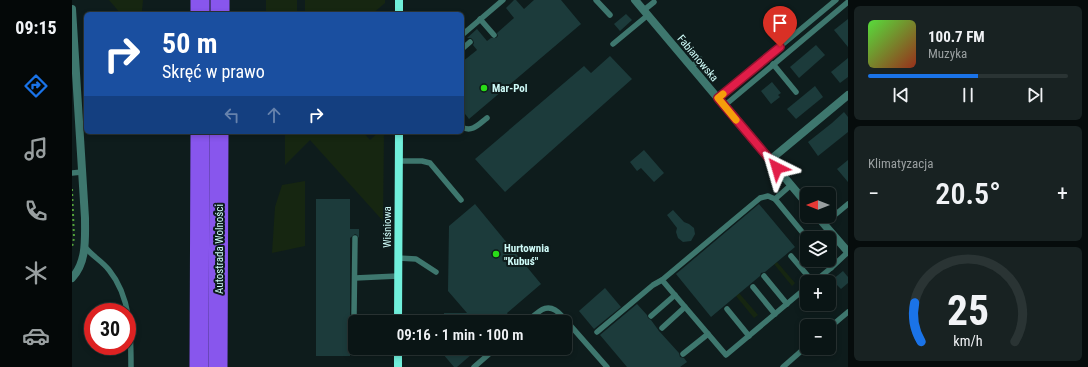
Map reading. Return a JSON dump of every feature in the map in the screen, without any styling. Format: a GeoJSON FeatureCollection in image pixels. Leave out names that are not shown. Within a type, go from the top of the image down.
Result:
{"type":"FeatureCollection","features":[{"type":"Feature","properties":{"kind":"highway"},"geometry":{"type":"LineString","coordinates":[[200,0],[200,12]]}},
{"type":"Feature","properties":{"kind":"highway"},"geometry":{"type":"LineString","coordinates":[[220,0],[220,12]]}},
{"type":"Feature","properties":{"kind":"highway","name":"Autostrada Wolności"},"geometry":{"type":"LineString","coordinates":[[199,367],[199,210],[203,140]]}},
{"type":"Feature","properties":{"kind":"highway","name":"Autostrada Wolności"},"geometry":{"type":"LineString","coordinates":[[216,140],[219,211],[218,367]]}},
{"type":"Feature","properties":{"kind":"street"},"geometry":{"type":"LineString","coordinates":[[399,0],[399,12]]}},
{"type":"Feature","properties":{"kind":"street","name":"Fabianowska"},"geometry":{"type":"LineString","coordinates":[[635,0],[800,195]]}},
{"type":"Feature","properties":{"kind":"street"},"geometry":{"type":"LineString","coordinates":[[72,9],[85,218],[85,247],[82,261],[72,278]]}},
{"type":"Feature","properties":{"kind":"street"},"geometry":{"type":"LineString","coordinates":[[770,160],[848,95]]}},
{"type":"Feature","properties":{"kind":"street","name":"Wiśniowa"},"geometry":{"type":"LineString","coordinates":[[398,315],[399,134]]}},
{"type":"Feature","properties":{"kind":"street"},"geometry":{"type":"LineString","coordinates":[[824,224],[848,252]]}},
{"type":"Feature","properties":{"kind":"street"},"geometry":{"type":"LineString","coordinates":[[398,355],[398,367]]}},
{"type":"Feature","properties":{"kind":"lane"},"geometry":{"type":"LineString","coordinates":[[464,33],[503,0]]}},
{"type":"Feature","properties":{"kind":"lane"},"geometry":{"type":"LineString","coordinates":[[596,0],[610,15]]}},
{"type":"Feature","properties":{"kind":"lane"},"geometry":{"type":"LineString","coordinates":[[718,98],[836,0]]}},
{"type":"Feature","properties":{"kind":"lane"},"geometry":{"type":"LineString","coordinates":[[613,44],[646,13],[654,2]]}},
{"type":"Feature","properties":{"kind":"lane"},"geometry":{"type":"LineString","coordinates":[[724,106],[848,2]]}},
{"type":"Feature","properties":{"kind":"lane"},"geometry":{"type":"LineString","coordinates":[[480,19],[494,35]]}},
{"type":"Feature","properties":{"kind":"lane"},"geometry":{"type":"LineString","coordinates":[[464,47],[470,42]]}},
{"type":"Feature","properties":{"kind":"lane"},"geometry":{"type":"LineString","coordinates":[[691,67],[700,59]]}},
{"type":"Feature","properties":{"kind":"lane"},"geometry":{"type":"LineString","coordinates":[[773,64],[796,92]]}},
{"type":"Feature","properties":{"kind":"lane"},"geometry":{"type":"LineString","coordinates":[[464,128],[469,130],[473,129],[487,118]]}},
{"type":"Feature","properties":{"kind":"lane"},"geometry":{"type":"LineString","coordinates":[[399,161],[422,161],[430,163],[461,200]]}},
{"type":"Feature","properties":{"kind":"lane"},"geometry":{"type":"LineString","coordinates":[[72,172],[82,172]]}},
{"type":"Feature","properties":{"kind":"lane"},"geometry":{"type":"LineString","coordinates":[[775,199],[792,185]]}},
{"type":"Feature","properties":{"kind":"lane"},"geometry":{"type":"LineString","coordinates":[[597,332],[760,198],[768,196],[775,199],[801,231]]}},
{"type":"Feature","properties":{"kind":"lane"},"geometry":{"type":"LineString","coordinates":[[824,224],[848,204]]}},
{"type":"Feature","properties":{"kind":"lane"},"geometry":{"type":"LineString","coordinates":[[354,315],[355,238]]}},
{"type":"Feature","properties":{"kind":"lane"},"geometry":{"type":"LineString","coordinates":[[85,247],[110,271],[118,282],[130,318],[131,367]]}},
{"type":"Feature","properties":{"kind":"lane"},"geometry":{"type":"LineString","coordinates":[[822,275],[848,252]]}},
{"type":"Feature","properties":{"kind":"lane"},"geometry":{"type":"LineString","coordinates":[[791,256],[807,275]]}},
{"type":"Feature","properties":{"kind":"lane"},"geometry":{"type":"LineString","coordinates":[[398,258],[416,259],[436,272]]}},
{"type":"Feature","properties":{"kind":"lane"},"geometry":{"type":"LineString","coordinates":[[355,278],[398,276]]}},
{"type":"Feature","properties":{"kind":"lane"},"geometry":{"type":"LineString","coordinates":[[764,276],[787,304]]}},
{"type":"Feature","properties":{"kind":"lane"},"geometry":{"type":"LineString","coordinates":[[662,280],[726,355],[800,294]]}},
{"type":"Feature","properties":{"kind":"lane"},"geometry":{"type":"LineString","coordinates":[[753,287],[775,314]]}},
{"type":"Feature","properties":{"kind":"lane"},"geometry":{"type":"LineString","coordinates":[[651,316],[675,295]]}},
{"type":"Feature","properties":{"kind":"lane"},"geometry":{"type":"LineString","coordinates":[[536,315],[549,307],[554,308],[561,315]]}},
{"type":"Feature","properties":{"kind":"lane"},"geometry":{"type":"LineString","coordinates":[[662,328],[685,307]]}},
{"type":"Feature","properties":{"kind":"lane"},"geometry":{"type":"LineString","coordinates":[[727,309],[749,336]]}},
{"type":"Feature","properties":{"kind":"lane"},"geometry":{"type":"LineString","coordinates":[[836,322],[848,312]]}},
{"type":"Feature","properties":{"kind":"lane"},"geometry":{"type":"LineString","coordinates":[[572,327],[607,367]]}},
{"type":"Feature","properties":{"kind":"lane"},"geometry":{"type":"LineString","coordinates":[[683,354],[708,334]]}},
{"type":"Feature","properties":{"kind":"lane"},"geometry":{"type":"LineString","coordinates":[[782,367],[800,352]]}},
{"type":"Feature","properties":{"kind":"lane"},"geometry":{"type":"LineString","coordinates":[[474,367],[488,355]]}},
{"type":"Feature","properties":{"kind":"path"},"geometry":{"type":"LineString","coordinates":[[72,189],[74,238],[72,246]]}},
{"type":"Feature","properties":{"kind":"green space"},"geometry":{"type":"Polygon","coordinates":[[[109,0],[143,0],[142,11],[119,12],[109,0]]]}},
{"type":"Feature","properties":{"kind":"green space"},"geometry":{"type":"Polygon","coordinates":[[[266,0],[297,0],[297,12],[266,12],[266,0]]]}},
{"type":"Feature","properties":{"kind":"green space"},"geometry":{"type":"Polygon","coordinates":[[[305,0],[385,0],[385,3],[374,12],[305,12],[305,0]]]}},
{"type":"Feature","properties":{"kind":"green space"},"geometry":{"type":"Polygon","coordinates":[[[285,134],[365,134],[370,140],[377,134],[384,134],[383,221],[310,140],[285,165],[285,134]]]}},
{"type":"Feature","properties":{"kind":"green space"},"geometry":{"type":"Polygon","coordinates":[[[305,181],[305,246],[272,253],[275,207],[282,185],[305,181]]]}},
{"type":"Feature","properties":{"kind":"green space"},"geometry":{"type":"Polygon","coordinates":[[[777,262],[795,283],[792,286],[774,264],[777,262]]]}},
{"type":"Feature","properties":{"kind":"green space"},"geometry":{"type":"Polygon","coordinates":[[[739,293],[758,315],[754,318],[736,296],[739,293]]]}},
{"type":"Feature","properties":{"kind":"building"},"geometry":{"type":"Polygon","coordinates":[[[514,0],[516,0],[524,9],[534,0],[561,0],[581,24],[469,119],[464,113],[464,60],[477,50],[473,45],[473,40],[471,38],[467,38],[477,29],[487,41],[491,38],[496,38],[498,36],[497,33],[514,18],[506,8],[514,0]]]}},
{"type":"Feature","properties":{"kind":"building"},"geometry":{"type":"Polygon","coordinates":[[[626,14],[632,20],[620,31],[614,24],[626,14]]]}},
{"type":"Feature","properties":{"kind":"building"},"geometry":{"type":"Polygon","coordinates":[[[848,19],[848,47],[834,30],[848,19]]]}},
{"type":"Feature","properties":{"kind":"building"},"geometry":{"type":"Polygon","coordinates":[[[816,45],[825,55],[799,78],[790,67],[816,45]]]}},
{"type":"Feature","properties":{"kind":"building"},"geometry":{"type":"Polygon","coordinates":[[[610,56],[632,79],[505,192],[475,159],[584,66],[591,73],[610,56]]]}},
{"type":"Feature","properties":{"kind":"building"},"geometry":{"type":"Polygon","coordinates":[[[848,58],[848,77],[840,83],[831,72],[848,58]]]}},
{"type":"Feature","properties":{"kind":"building"},"geometry":{"type":"Polygon","coordinates":[[[772,82],[781,93],[778,95],[780,97],[771,104],[761,91],[772,82]]]}},
{"type":"Feature","properties":{"kind":"building"},"geometry":{"type":"Polygon","coordinates":[[[815,86],[823,97],[796,119],[787,109],[815,86]]]}},
{"type":"Feature","properties":{"kind":"building"},"geometry":{"type":"Polygon","coordinates":[[[844,112],[848,117],[848,132],[818,156],[808,142],[844,112]]]}},
{"type":"Feature","properties":{"kind":"building"},"geometry":{"type":"Polygon","coordinates":[[[644,150],[664,173],[654,182],[641,168],[637,171],[630,162],[644,150]]]}},
{"type":"Feature","properties":{"kind":"building"},"geometry":{"type":"Polygon","coordinates":[[[848,160],[848,182],[837,169],[848,160]]]}},
{"type":"Feature","properties":{"kind":"building"},"geometry":{"type":"Polygon","coordinates":[[[316,199],[350,199],[350,229],[359,229],[359,238],[355,234],[350,238],[350,315],[348,315],[348,355],[350,356],[316,356],[316,199]]]}},
{"type":"Feature","properties":{"kind":"building"},"geometry":{"type":"Polygon","coordinates":[[[475,204],[541,284],[507,313],[508,315],[444,315],[444,313],[467,313],[448,291],[449,226],[475,204]]]}},
{"type":"Feature","properties":{"kind":"building"},"geometry":{"type":"Polygon","coordinates":[[[759,204],[795,247],[765,272],[761,273],[760,276],[711,317],[676,274],[759,204]]]}},
{"type":"Feature","properties":{"kind":"building"},"geometry":{"type":"Polygon","coordinates":[[[673,210],[684,222],[694,228],[695,234],[691,241],[683,242],[678,238],[676,232],[677,228],[667,215],[673,210]]]}},
{"type":"Feature","properties":{"kind":"building"},"geometry":{"type":"Polygon","coordinates":[[[843,271],[848,277],[848,283],[841,289],[836,284],[836,277],[843,271]]]}},
{"type":"Feature","properties":{"kind":"building"},"geometry":{"type":"Polygon","coordinates":[[[605,288],[621,307],[594,329],[579,311],[605,288]]]}},
{"type":"Feature","properties":{"kind":"building"},"geometry":{"type":"Polygon","coordinates":[[[637,304],[679,353],[680,357],[684,358],[687,362],[680,367],[627,367],[600,335],[637,304]]]}},
{"type":"Feature","properties":{"kind":"building"},"geometry":{"type":"Polygon","coordinates":[[[444,355],[471,355],[457,367],[454,367],[444,355]]]}},
{"type":"Feature","properties":{"kind":"slow traffic"},"geometry":{"type":"LineString","coordinates":[[723,94],[718,98],[736,120]]}},
{"type":"Feature","properties":{"kind":"place","name":"Mar-Pol"},"geometry":{"type":"Point","coordinates":[484,88]}},
{"type":"Feature","properties":{"kind":"place","name":"Hurtownia \"Kubuś\""},"geometry":{"type":"Point","coordinates":[496,254]}},
{"type":"Feature","properties":{"kind":"route"},"geometry":{"type":"LineString","coordinates":[[777,168],[718,98],[780,47]]}}]}
